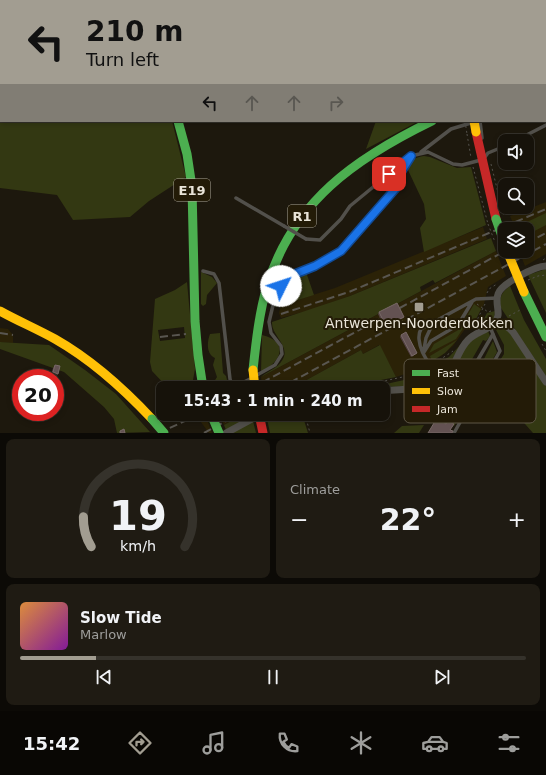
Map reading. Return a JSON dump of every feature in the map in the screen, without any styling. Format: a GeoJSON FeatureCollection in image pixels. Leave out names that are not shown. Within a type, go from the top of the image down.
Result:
{"type":"FeatureCollection","features":[{"type":"Feature","properties":{"kind":"main road","name":"R1"},"geometry":{"type":"LineString","coordinates":[[254,381],[253,370],[256,329],[266,289],[283,246],[300,219],[328,186],[359,160],[393,139],[430,122]]}},
{"type":"Feature","properties":{"kind":"main road"},"geometry":{"type":"LineString","coordinates":[[477,122],[475,132],[479,160],[498,226]]}},
{"type":"Feature","properties":{"kind":"main road","name":"E19"},"geometry":{"type":"LineString","coordinates":[[179,124],[187,155],[194,211],[195,340],[202,381]]}},
{"type":"Feature","properties":{"kind":"main road"},"geometry":{"type":"LineString","coordinates":[[510,258],[524,292],[546,337]]}},
{"type":"Feature","properties":{"kind":"main road"},"geometry":{"type":"LineString","coordinates":[[0,311],[62,344],[93,364],[123,390],[164,433]]}},
{"type":"Feature","properties":{"kind":"main road"},"geometry":{"type":"LineString","coordinates":[[0,314],[11,317]]}},
{"type":"Feature","properties":{"kind":"main road"},"geometry":{"type":"LineString","coordinates":[[214,421],[219,433]]}},
{"type":"Feature","properties":{"kind":"main road"},"geometry":{"type":"LineString","coordinates":[[261,421],[263,433]]}},
{"type":"Feature","properties":{"kind":"street"},"geometry":{"type":"LineString","coordinates":[[457,359],[468,340],[492,326],[499,314],[497,298],[499,291],[505,285],[546,262]]}},
{"type":"Feature","properties":{"kind":"street"},"geometry":{"type":"LineString","coordinates":[[492,326],[507,326],[513,332],[531,359]]}},
{"type":"Feature","properties":{"kind":"street"},"geometry":{"type":"LineString","coordinates":[[536,367],[546,382]]}},
{"type":"Feature","properties":{"kind":"street"},"geometry":{"type":"LineString","coordinates":[[390,390],[404,389]]}},
{"type":"Feature","properties":{"kind":"street"},"geometry":{"type":"LineString","coordinates":[[226,433],[247,421]]}},
{"type":"Feature","properties":{"kind":"lane"},"geometry":{"type":"LineString","coordinates":[[420,153],[451,129],[474,122]]}},
{"type":"Feature","properties":{"kind":"lane"},"geometry":{"type":"LineString","coordinates":[[529,134],[546,125]]}},
{"type":"Feature","properties":{"kind":"lane"},"geometry":{"type":"LineString","coordinates":[[236,198],[306,239],[320,240],[353,204],[411,156],[428,152],[457,165],[479,160],[488,153],[498,149]]}},
{"type":"Feature","properties":{"kind":"lane"},"geometry":{"type":"LineString","coordinates":[[204,271],[214,274],[218,279],[221,294],[226,357],[230,379],[234,383],[242,382],[269,369],[280,358],[281,346],[271,333],[269,322],[278,292],[285,280],[295,274],[315,266],[341,251],[396,188],[401,172],[411,156]]}},
{"type":"Feature","properties":{"kind":"lane"},"geometry":{"type":"LineString","coordinates":[[428,359],[419,342],[419,333],[424,326],[480,298],[497,298]]}},
{"type":"Feature","properties":{"kind":"lane"},"geometry":{"type":"LineString","coordinates":[[424,352],[425,347],[431,341],[458,326],[473,301]]}},
{"type":"Feature","properties":{"kind":"lane"},"geometry":{"type":"LineString","coordinates":[[424,352],[424,346],[434,321]]}},
{"type":"Feature","properties":{"kind":"lane"},"geometry":{"type":"LineString","coordinates":[[492,326],[493,334],[500,351],[496,359]]}},
{"type":"Feature","properties":{"kind":"lane"},"geometry":{"type":"LineString","coordinates":[[478,359],[493,334]]}},
{"type":"Feature","properties":{"kind":"lane"},"geometry":{"type":"LineString","coordinates":[[454,433],[460,423]]}},
{"type":"Feature","properties":{"kind":"path"},"geometry":{"type":"LineString","coordinates":[[466,122],[475,132],[479,160],[496,220]]}},
{"type":"Feature","properties":{"kind":"path"},"geometry":{"type":"LineString","coordinates":[[488,153],[496,220]]}},
{"type":"Feature","properties":{"kind":"path"},"geometry":{"type":"LineString","coordinates":[[544,256],[546,262]]}},
{"type":"Feature","properties":{"kind":"path"},"geometry":{"type":"LineString","coordinates":[[473,301],[487,311]]}},
{"type":"Feature","properties":{"kind":"path"},"geometry":{"type":"LineString","coordinates":[[509,316],[523,309]]}},
{"type":"Feature","properties":{"kind":"path"},"geometry":{"type":"LineString","coordinates":[[442,359],[448,356],[456,348]]}},
{"type":"Feature","properties":{"kind":"path"},"geometry":{"type":"LineString","coordinates":[[384,381],[404,377]]}},
{"type":"Feature","properties":{"kind":"path"},"geometry":{"type":"LineString","coordinates":[[306,421],[310,433]]}},
{"type":"Feature","properties":{"kind":"shaded area"},"geometry":{"type":"Polygon","coordinates":[[[546,202],[546,254],[525,266],[522,258],[534,258],[534,222],[512,222],[510,216],[515,214],[534,214],[534,207],[546,202]]]}},
{"type":"Feature","properties":{"kind":"shaded area"},"geometry":{"type":"Polygon","coordinates":[[[483,227],[487,239],[350,296],[314,309],[281,318],[279,313],[281,305],[335,288],[483,227]]]}},
{"type":"Feature","properties":{"kind":"shaded area"},"geometry":{"type":"Polygon","coordinates":[[[496,251],[506,276],[488,287],[484,304],[475,321],[472,319],[453,346],[441,356],[435,359],[404,359],[404,374],[396,377],[379,345],[363,354],[361,350],[305,381],[261,381],[261,377],[496,251]]]}},
{"type":"Feature","properties":{"kind":"shaded area"},"geometry":{"type":"Polygon","coordinates":[[[0,328],[8,329],[13,335],[13,343],[0,342],[0,328]]]}},
{"type":"Feature","properties":{"kind":"shaded area"},"geometry":{"type":"Polygon","coordinates":[[[200,421],[208,421],[212,433],[209,433],[200,421]]]}},
{"type":"Feature","properties":{"kind":"shaded area"},"geometry":{"type":"Polygon","coordinates":[[[222,421],[231,421],[224,425],[222,421]]]}},
{"type":"Feature","properties":{"kind":"green space"},"geometry":{"type":"Polygon","coordinates":[[[0,122],[172,122],[186,177],[149,201],[130,217],[73,220],[57,195],[0,188],[0,122]]]}},
{"type":"Feature","properties":{"kind":"green space"},"geometry":{"type":"Polygon","coordinates":[[[376,122],[417,122],[366,149],[376,122]]]}},
{"type":"Feature","properties":{"kind":"green space"},"geometry":{"type":"Polygon","coordinates":[[[424,156],[457,168],[471,167],[486,225],[424,252],[420,228],[426,219],[424,204],[407,168],[413,159],[424,156]]]}},
{"type":"Feature","properties":{"kind":"green space"},"geometry":{"type":"Polygon","coordinates":[[[546,213],[546,225],[534,231],[534,222],[527,222],[546,213]]]}},
{"type":"Feature","properties":{"kind":"green space"},"geometry":{"type":"Polygon","coordinates":[[[491,238],[496,251],[435,283],[433,280],[420,287],[421,291],[261,377],[274,369],[284,357],[285,351],[275,332],[272,322],[350,296],[491,238]]]}},
{"type":"Feature","properties":{"kind":"green space"},"geometry":{"type":"Polygon","coordinates":[[[546,269],[546,313],[528,275],[546,269]]]}},
{"type":"Feature","properties":{"kind":"green space"},"geometry":{"type":"Polygon","coordinates":[[[201,272],[212,277],[217,283],[207,295],[206,304],[203,306],[201,304],[201,272]]]}},
{"type":"Feature","properties":{"kind":"green space"},"geometry":{"type":"Polygon","coordinates":[[[306,272],[314,295],[275,307],[280,294],[289,281],[299,274],[306,272]]]}},
{"type":"Feature","properties":{"kind":"green space"},"geometry":{"type":"Polygon","coordinates":[[[187,282],[195,369],[192,381],[161,381],[152,371],[150,362],[155,299],[175,290],[187,282]],[[184,327],[158,330],[160,341],[185,338],[184,327]]]}},
{"type":"Feature","properties":{"kind":"green space"},"geometry":{"type":"Polygon","coordinates":[[[510,286],[524,320],[546,359],[546,376],[501,308],[501,296],[510,286]]]}},
{"type":"Feature","properties":{"kind":"green space"},"geometry":{"type":"Polygon","coordinates":[[[474,304],[481,309],[475,321],[470,318],[456,339],[429,353],[434,344],[460,329],[474,304]]]}},
{"type":"Feature","properties":{"kind":"green space"},"geometry":{"type":"Polygon","coordinates":[[[495,311],[492,321],[478,330],[487,313],[495,311]]]}},
{"type":"Feature","properties":{"kind":"green space"},"geometry":{"type":"Polygon","coordinates":[[[495,328],[505,328],[509,331],[528,359],[501,359],[504,354],[504,345],[495,328]]]}},
{"type":"Feature","properties":{"kind":"green space"},"geometry":{"type":"Polygon","coordinates":[[[488,331],[490,336],[486,341],[483,340],[472,359],[456,359],[470,341],[488,331]]]}},
{"type":"Feature","properties":{"kind":"green space"},"geometry":{"type":"Polygon","coordinates":[[[220,333],[223,373],[226,376],[227,381],[214,381],[217,377],[213,365],[215,358],[210,354],[208,348],[210,334],[220,333]]]}},
{"type":"Feature","properties":{"kind":"green space"},"geometry":{"type":"Polygon","coordinates":[[[262,335],[271,338],[276,342],[280,352],[274,363],[261,372],[262,335]]]}},
{"type":"Feature","properties":{"kind":"green space"},"geometry":{"type":"Polygon","coordinates":[[[457,340],[445,353],[435,359],[431,359],[430,356],[457,340]]]}},
{"type":"Feature","properties":{"kind":"green space"},"geometry":{"type":"Polygon","coordinates":[[[493,341],[497,352],[493,359],[484,359],[493,341]]]}},
{"type":"Feature","properties":{"kind":"green space"},"geometry":{"type":"Polygon","coordinates":[[[0,342],[49,345],[116,394],[150,432],[117,433],[114,419],[104,407],[64,372],[64,369],[56,369],[0,349],[0,342]]]}},
{"type":"Feature","properties":{"kind":"green space"},"geometry":{"type":"Polygon","coordinates":[[[461,344],[452,359],[445,359],[449,357],[461,344]]]}},
{"type":"Feature","properties":{"kind":"green space"},"geometry":{"type":"Polygon","coordinates":[[[380,345],[396,377],[376,381],[305,381],[361,350],[363,354],[380,345]]]}},
{"type":"Feature","properties":{"kind":"green space"},"geometry":{"type":"Polygon","coordinates":[[[536,371],[546,386],[546,433],[533,433],[524,423],[536,423],[536,371]]]}},
{"type":"Feature","properties":{"kind":"green space"},"geometry":{"type":"Polygon","coordinates":[[[404,380],[404,386],[390,387],[390,383],[404,380]]]}},
{"type":"Feature","properties":{"kind":"green space"},"geometry":{"type":"Polygon","coordinates":[[[231,421],[243,421],[226,430],[224,425],[231,421]]]}},
{"type":"Feature","properties":{"kind":"green space"},"geometry":{"type":"Polygon","coordinates":[[[253,421],[256,433],[231,433],[253,421]]]}},
{"type":"Feature","properties":{"kind":"green space"},"geometry":{"type":"Polygon","coordinates":[[[267,421],[304,421],[308,433],[270,433],[267,421]]]}},
{"type":"Feature","properties":{"kind":"green space"},"geometry":{"type":"Polygon","coordinates":[[[449,423],[456,423],[454,426],[449,423]]]}},
{"type":"Feature","properties":{"kind":"green space"},"geometry":{"type":"Polygon","coordinates":[[[424,425],[419,433],[394,433],[402,426],[424,425]]]}},
{"type":"Feature","properties":{"kind":"building"},"geometry":{"type":"Polygon","coordinates":[[[300,286],[302,291],[297,293],[296,288],[300,286]]]}},
{"type":"Feature","properties":{"kind":"building"},"geometry":{"type":"Polygon","coordinates":[[[397,303],[404,317],[386,326],[379,312],[397,303]]]}},
{"type":"Feature","properties":{"kind":"building"},"geometry":{"type":"Polygon","coordinates":[[[406,332],[417,353],[412,356],[401,335],[406,332]]]}},
{"type":"Feature","properties":{"kind":"building"},"geometry":{"type":"Polygon","coordinates":[[[55,365],[60,366],[59,369],[54,369],[55,365]]]}},
{"type":"Feature","properties":{"kind":"building"},"geometry":{"type":"Polygon","coordinates":[[[434,423],[454,424],[450,430],[453,431],[452,433],[428,433],[434,423]]]}},
{"type":"Feature","properties":{"kind":"building"},"geometry":{"type":"Polygon","coordinates":[[[124,429],[125,433],[120,433],[120,431],[124,429]]]}},
{"type":"Feature","properties":{"kind":"railway"},"geometry":{"type":"LineString","coordinates":[[281,314],[349,292],[546,209]]}},
{"type":"Feature","properties":{"kind":"railway"},"geometry":{"type":"LineString","coordinates":[[534,239],[546,233]]}},
{"type":"Feature","properties":{"kind":"railway"},"geometry":{"type":"LineString","coordinates":[[293,381],[546,244]]}},
{"type":"Feature","properties":{"kind":"railway"},"geometry":{"type":"LineString","coordinates":[[265,381],[498,255]]}},
{"type":"Feature","properties":{"kind":"railway"},"geometry":{"type":"LineString","coordinates":[[0,333],[13,335]]}},
{"type":"Feature","properties":{"kind":"railway"},"geometry":{"type":"LineString","coordinates":[[160,337],[186,334]]}},
{"type":"Feature","properties":{"kind":"railway"},"geometry":{"type":"LineString","coordinates":[[159,433],[185,421]]}},
{"type":"Feature","properties":{"kind":"railway"},"geometry":{"type":"LineString","coordinates":[[204,433],[226,421]]}},
{"type":"Feature","properties":{"kind":"traffic: fast"},"geometry":{"type":"LineString","coordinates":[[178,122],[187,154],[192,187],[195,321],[202,381]]}},
{"type":"Feature","properties":{"kind":"traffic: fast"},"geometry":{"type":"LineString","coordinates":[[253,370],[264,296],[278,256],[293,230],[311,206],[353,167],[378,150],[430,122]]}},
{"type":"Feature","properties":{"kind":"traffic: fast"},"geometry":{"type":"LineString","coordinates":[[496,219],[498,225]]}},
{"type":"Feature","properties":{"kind":"traffic: fast"},"geometry":{"type":"LineString","coordinates":[[524,292],[546,337]]}},
{"type":"Feature","properties":{"kind":"traffic: fast"},"geometry":{"type":"LineString","coordinates":[[152,419],[164,433]]}},
{"type":"Feature","properties":{"kind":"traffic: fast"},"geometry":{"type":"LineString","coordinates":[[214,421],[219,433]]}},
{"type":"Feature","properties":{"kind":"traffic: slow"},"geometry":{"type":"LineString","coordinates":[[474,122],[476,132]]}},
{"type":"Feature","properties":{"kind":"traffic: slow"},"geometry":{"type":"LineString","coordinates":[[510,258],[524,292]]}},
{"type":"Feature","properties":{"kind":"traffic: slow"},"geometry":{"type":"LineString","coordinates":[[0,311],[55,339],[82,356],[130,396],[152,419]]}},
{"type":"Feature","properties":{"kind":"traffic: slow"},"geometry":{"type":"LineString","coordinates":[[253,370],[254,381]]}},
{"type":"Feature","properties":{"kind":"traffic: jam"},"geometry":{"type":"LineString","coordinates":[[476,132],[496,219]]}},
{"type":"Feature","properties":{"kind":"traffic: jam"},"geometry":{"type":"LineString","coordinates":[[260,421],[263,433]]}},
{"type":"Feature","properties":{"kind":"place","name":"Antwerpen-Noorderdokken"},"geometry":{"type":"Point","coordinates":[419,307]}},
{"type":"Feature","properties":{"kind":"route"},"geometry":{"type":"LineString","coordinates":[[281,286],[285,280],[295,274],[315,266],[341,251],[396,188],[401,172],[411,156],[389,174]]}}]}
